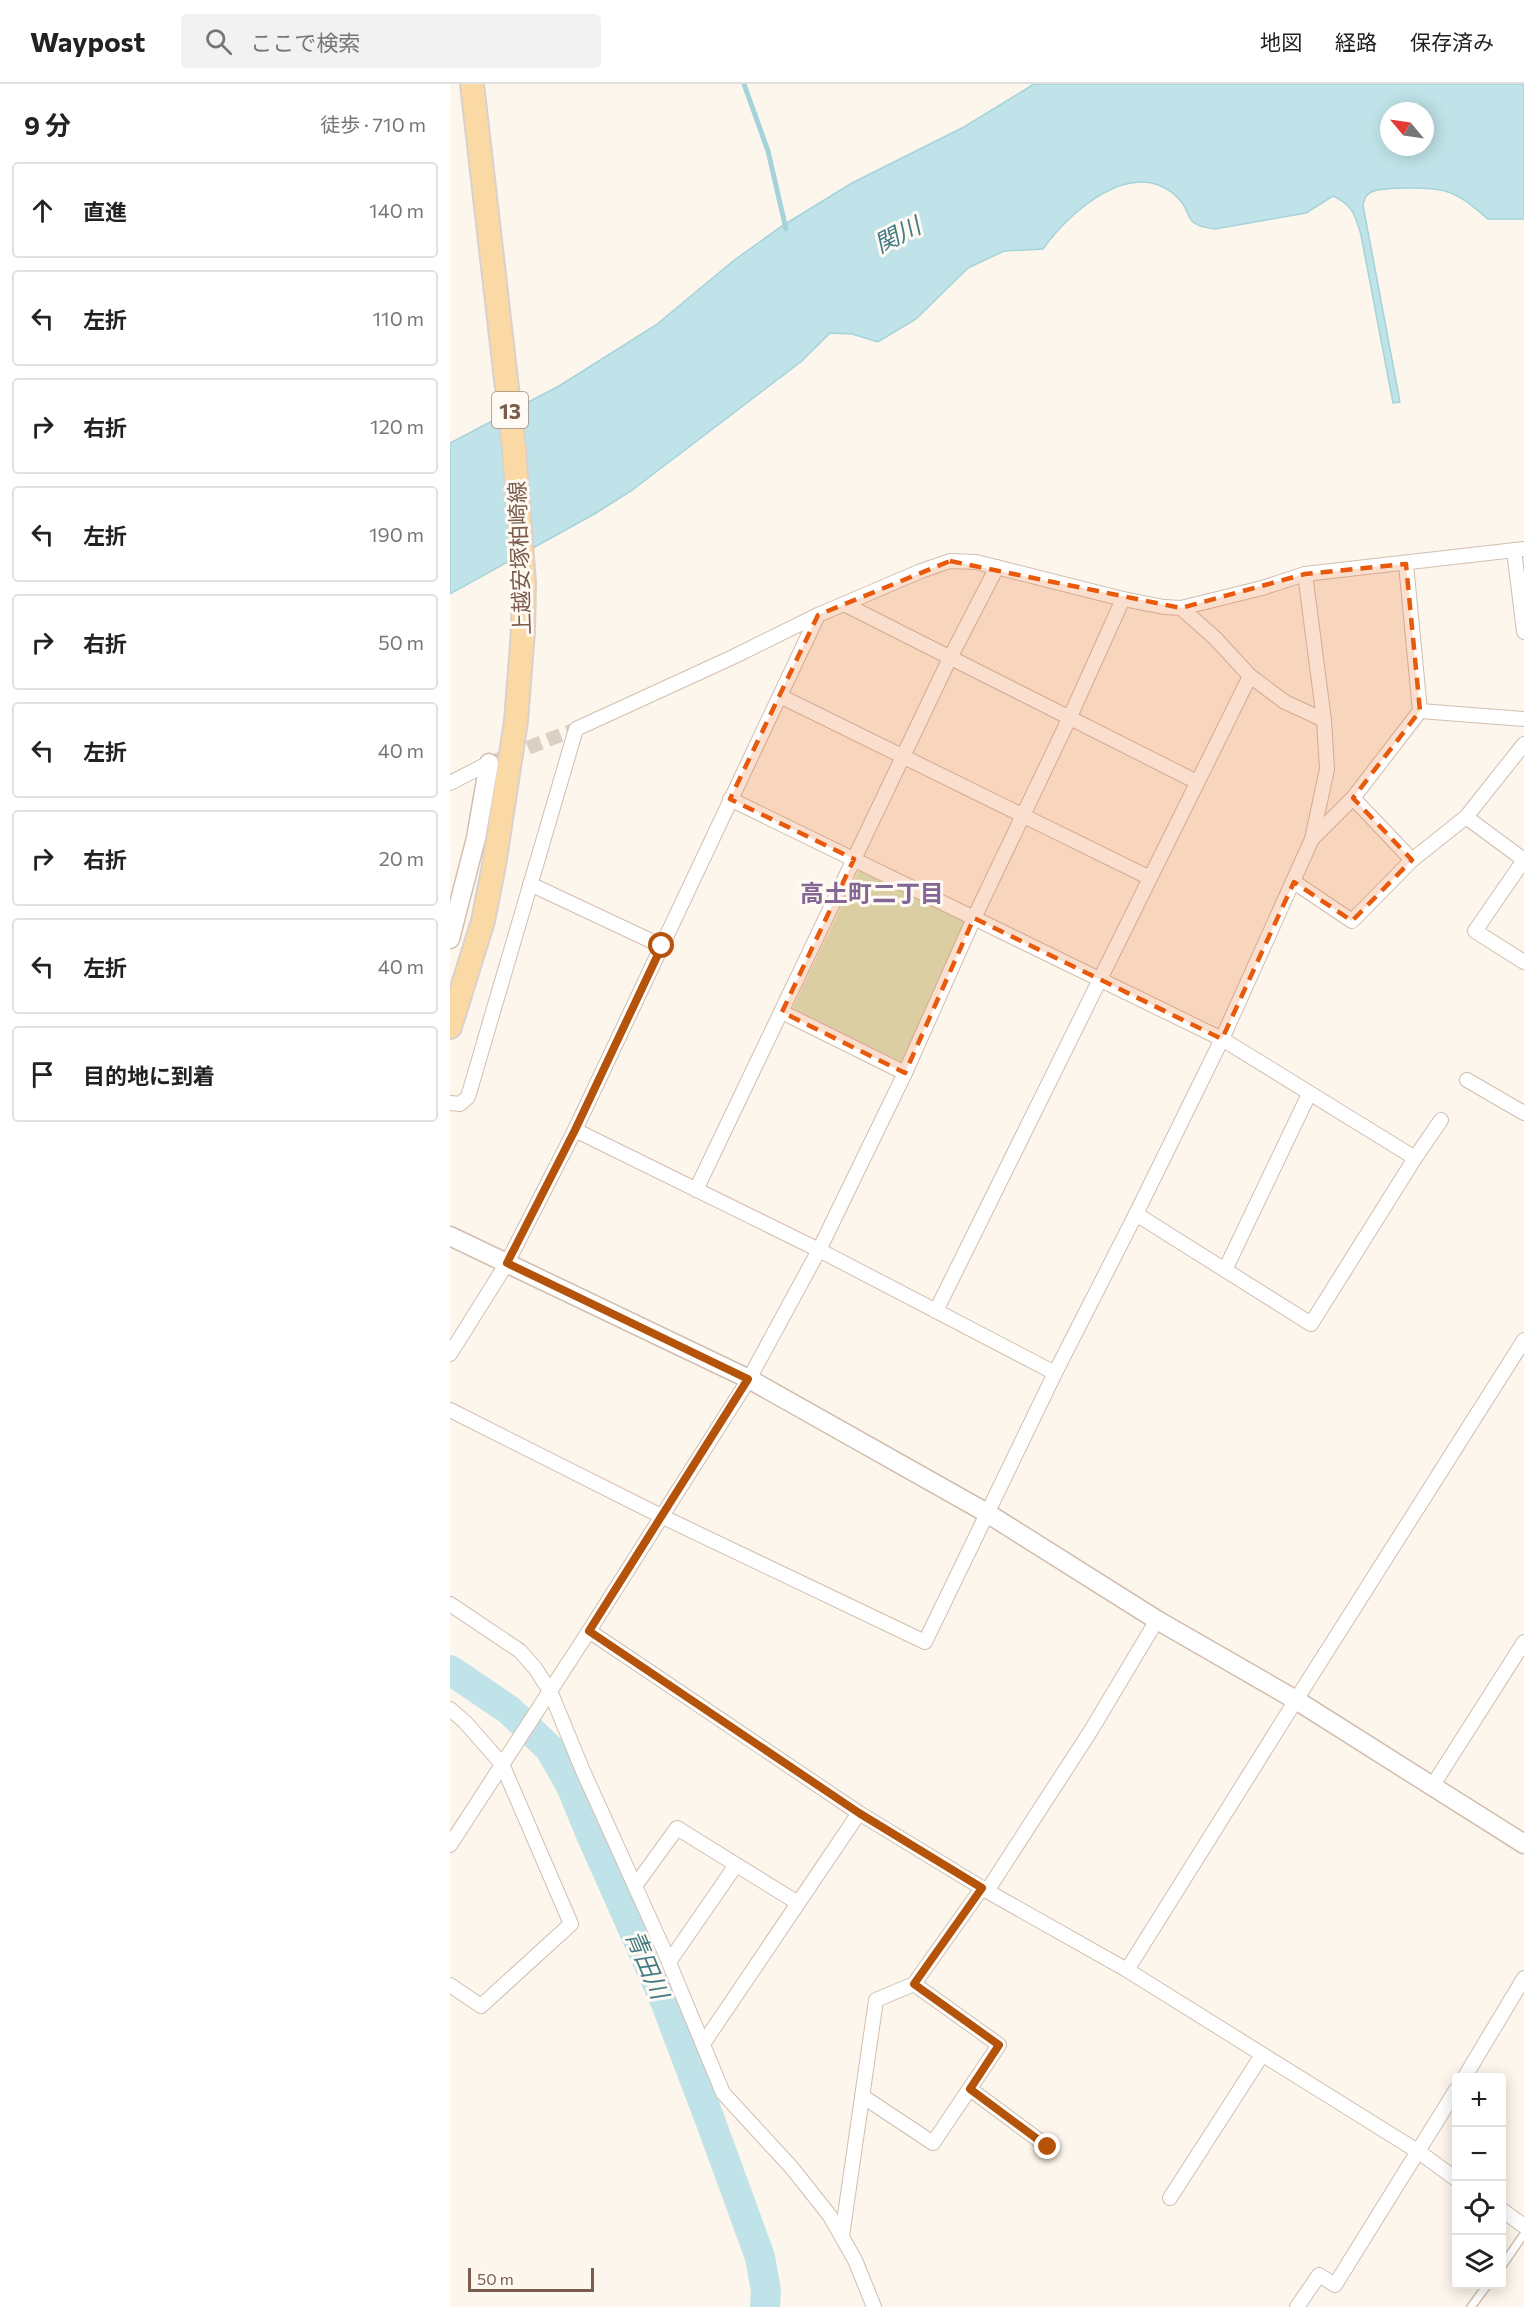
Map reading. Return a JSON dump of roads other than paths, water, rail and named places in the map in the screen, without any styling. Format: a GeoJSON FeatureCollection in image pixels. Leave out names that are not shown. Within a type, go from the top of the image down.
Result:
{"type":"FeatureCollection","features":[{"type":"Feature","properties":{"kind":"main road","name":"上越安塚柏崎線"},"geometry":{"type":"LineString","coordinates":[[450,1027],[483,921],[506,794],[519,688],[524,583],[519,503],[472,84]]}},
{"type":"Feature","properties":{"kind":"street"},"geometry":{"type":"LineString","coordinates":[[450,1103],[460,1104],[468,1097],[576,729],[818,615],[950,561],[976,562],[1124,599],[1180,608],[1305,574],[1519,549],[1524,632]]}},
{"type":"Feature","properties":{"kind":"street"},"geometry":{"type":"LineString","coordinates":[[1312,839],[1353,798],[1420,711],[1406,564]]}},
{"type":"Feature","properties":{"kind":"street"},"geometry":{"type":"LineString","coordinates":[[696,1190],[902,757],[997,567]]}},
{"type":"Feature","properties":{"kind":"street"},"geometry":{"type":"LineString","coordinates":[[450,1410],[661,1516],[925,1642],[1055,1373],[1222,1039],[1312,839],[1327,768],[1324,720],[1305,574]]}},
{"type":"Feature","properties":{"kind":"street"},"geometry":{"type":"LineString","coordinates":[[450,1845],[589,1631],[748,1379],[819,1250],[905,1073],[974,918],[1124,599]]}},
{"type":"Feature","properties":{"kind":"street"},"geometry":{"type":"LineString","coordinates":[[846,605],[1197,782]]}},
{"type":"Feature","properties":{"kind":"street"},"geometry":{"type":"LineString","coordinates":[[1180,608],[1215,638],[1250,676],[1285,702],[1324,720]]}},
{"type":"Feature","properties":{"kind":"street"},"geometry":{"type":"LineString","coordinates":[[450,1354],[507,1263],[575,1130],[818,615]]}},
{"type":"Feature","properties":{"kind":"street"},"geometry":{"type":"LineString","coordinates":[[936,1311],[1250,676]]}},
{"type":"Feature","properties":{"kind":"street"},"geometry":{"type":"LineString","coordinates":[[780,696],[1150,878]]}},
{"type":"Feature","properties":{"kind":"street"},"geometry":{"type":"LineString","coordinates":[[1420,711],[1524,719]]}},
{"type":"Feature","properties":{"kind":"street"},"geometry":{"type":"LineString","coordinates":[[1294,882],[1352,921],[1412,860],[1466,817],[1524,744]]}},
{"type":"Feature","properties":{"kind":"street"},"geometry":{"type":"LineString","coordinates":[[450,783],[489,763]]}},
{"type":"Feature","properties":{"kind":"street"},"geometry":{"type":"LineString","coordinates":[[450,937],[476,838],[489,763]]}},
{"type":"Feature","properties":{"kind":"street"},"geometry":{"type":"LineString","coordinates":[[1353,798],[1412,860]]}},
{"type":"Feature","properties":{"kind":"street"},"geometry":{"type":"LineString","coordinates":[[730,800],[1222,1039],[1415,1158]]}},
{"type":"Feature","properties":{"kind":"street"},"geometry":{"type":"LineString","coordinates":[[1466,817],[1524,860],[1475,931],[1524,962]]}},
{"type":"Feature","properties":{"kind":"street"},"geometry":{"type":"LineString","coordinates":[[530,884],[662,946]]}},
{"type":"Feature","properties":{"kind":"street"},"geometry":{"type":"LineString","coordinates":[[782,1012],[905,1073]]}},
{"type":"Feature","properties":{"kind":"street"},"geometry":{"type":"LineString","coordinates":[[1467,1080],[1524,1113]]}},
{"type":"Feature","properties":{"kind":"street"},"geometry":{"type":"LineString","coordinates":[[1226,1270],[1309,1094]]}},
{"type":"Feature","properties":{"kind":"street"},"geometry":{"type":"LineString","coordinates":[[1136,1214],[1311,1324],[1441,1120]]}},
{"type":"Feature","properties":{"kind":"street"},"geometry":{"type":"LineString","coordinates":[[575,1130],[819,1250],[1055,1373]]}},
{"type":"Feature","properties":{"kind":"street"},"geometry":{"type":"LineString","coordinates":[[450,1236],[748,1379],[987,1513],[1157,1620],[1296,1700],[1524,1844]]}},
{"type":"Feature","properties":{"kind":"street"},"geometry":{"type":"LineString","coordinates":[[1127,1970],[1524,1340]]}},
{"type":"Feature","properties":{"kind":"street"},"geometry":{"type":"LineString","coordinates":[[450,1604],[520,1652],[535,1668],[546,1697],[636,1886],[723,2093],[792,2168],[830,2216],[855,2260],[874,2307]]}},
{"type":"Feature","properties":{"kind":"street"},"geometry":{"type":"LineString","coordinates":[[842,2236],[876,2000],[914,1984],[985,1890],[1090,1732],[1157,1620]]}},
{"type":"Feature","properties":{"kind":"street"},"geometry":{"type":"LineString","coordinates":[[589,1631],[859,1813],[985,1890],[1127,1970],[1419,2152],[1452,2176]]}},
{"type":"Feature","properties":{"kind":"street"},"geometry":{"type":"LineString","coordinates":[[1433,1785],[1524,1642]]}},
{"type":"Feature","properties":{"kind":"street"},"geometry":{"type":"LineString","coordinates":[[450,1709],[465,1722],[502,1764],[571,1924],[481,2006],[450,1985]]}},
{"type":"Feature","properties":{"kind":"street"},"geometry":{"type":"LineString","coordinates":[[703,2044],[859,1813]]}},
{"type":"Feature","properties":{"kind":"street"},"geometry":{"type":"LineString","coordinates":[[636,1886],[677,1828],[798,1903]]}},
{"type":"Feature","properties":{"kind":"street"},"geometry":{"type":"LineString","coordinates":[[669,1962],[736,1865]]}},
{"type":"Feature","properties":{"kind":"street"},"geometry":{"type":"LineString","coordinates":[[1468,2073],[1519,2000],[1524,1978]]}},
{"type":"Feature","properties":{"kind":"street"},"geometry":{"type":"LineString","coordinates":[[862,2096],[933,2144],[999,2045],[914,1984]]}},
{"type":"Feature","properties":{"kind":"street"},"geometry":{"type":"LineString","coordinates":[[1170,2198],[1262,2055]]}},
{"type":"Feature","properties":{"kind":"street"},"geometry":{"type":"LineString","coordinates":[[970,2089],[1048,2147]]}},
{"type":"Feature","properties":{"kind":"street"},"geometry":{"type":"LineString","coordinates":[[1298,2307],[1318,2275],[1335,2285],[1452,2097]]}},
{"type":"Feature","properties":{"kind":"street"},"geometry":{"type":"LineString","coordinates":[[1506,2213],[1524,2226]]}},
{"type":"Feature","properties":{"kind":"lane"},"geometry":{"type":"LineString","coordinates":[[1506,2260],[1524,2234]]}},
{"type":"Feature","properties":{"kind":"lane"},"geometry":{"type":"LineString","coordinates":[[1471,2307],[1484,2289]]}},
{"type":"Feature","properties":{"kind":"water","name":"関川"},"geometry":{"type":"Polygon","coordinates":[[[1034,84],[1524,84],[1524,219],[1488,219],[1462,199],[1439,190],[1388,189],[1371,192],[1366,196],[1363,205],[1400,402],[1393,403],[1361,235],[1355,216],[1345,203],[1333,196],[1306,213],[1215,229],[1197,225],[1192,221],[1182,202],[1159,185],[1140,182],[1121,185],[1085,205],[1054,234],[1043,249],[1004,251],[968,268],[916,319],[878,342],[852,334],[830,333],[802,361],[631,491],[596,513],[450,594],[450,443],[559,386],[656,325],[733,261],[782,226],[852,183],[964,127],[1034,84]]]}},
{"type":"Feature","properties":{"kind":"waterway"},"geometry":{"type":"LineString","coordinates":[[744,84],[768,151],[786,229]]}},
{"type":"Feature","properties":{"kind":"waterway","name":"青田川"},"geometry":{"type":"LineString","coordinates":[[450,1670],[509,1710],[550,1749],[571,1786],[665,2001],[710,2120],[760,2257],[766,2291],[765,2307]]}},
{"type":"Feature","properties":{"kind":"tunnel"},"geometry":{"type":"LineString","coordinates":[[489,763],[576,729]]}},
{"type":"Feature","properties":{"kind":"district","name":"高土町二丁目"},"geometry":{"type":"Point","coordinates":[872,892]}}]}
